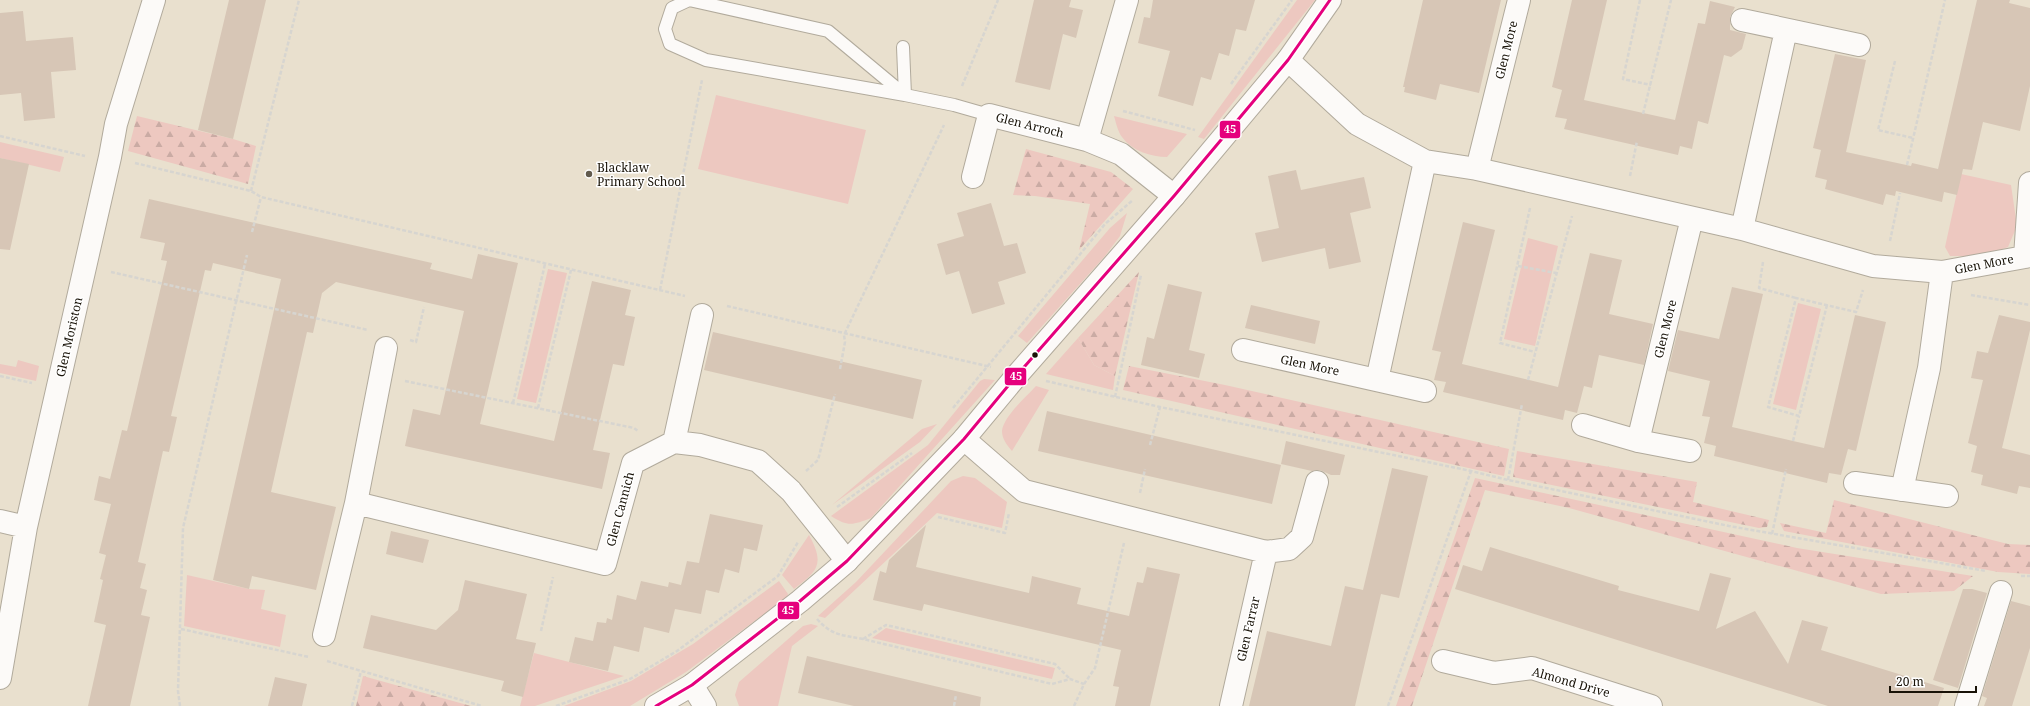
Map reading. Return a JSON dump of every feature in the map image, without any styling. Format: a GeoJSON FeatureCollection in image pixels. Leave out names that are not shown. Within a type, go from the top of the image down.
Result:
{"type":"FeatureCollection","features":[{"type":"Feature","properties":{"kind":"street","name":"Glen Moriston"},"geometry":{"type":"LineString","coordinates":[[0,678],[26,527],[116,124],[154,0]]}},
{"type":"Feature","properties":{"kind":"street"},"geometry":{"type":"LineString","coordinates":[[1087,140],[1127,0]]}},
{"type":"Feature","properties":{"kind":"street"},"geometry":{"type":"LineString","coordinates":[[656,706],[692,685],[800,601],[847,561],[964,439],[1018,374],[1174,196],[1288,60],[1330,0]]}},
{"type":"Feature","properties":{"kind":"street","name":"Glen More"},"geometry":{"type":"LineString","coordinates":[[1477,169],[1519,0]]}},
{"type":"Feature","properties":{"kind":"street"},"geometry":{"type":"LineString","coordinates":[[1742,20],[1859,45]]}},
{"type":"Feature","properties":{"kind":"street"},"geometry":{"type":"LineString","coordinates":[[1742,229],[1786,30]]}},
{"type":"Feature","properties":{"kind":"street","name":"Glen More"},"geometry":{"type":"LineString","coordinates":[[1288,60],[1357,124],[1425,160],[1477,169],[1742,229],[1873,266],[1941,280],[2027,256],[2030,183]]}},
{"type":"Feature","properties":{"kind":"street","name":"Glen Arroch"},"geometry":{"type":"LineString","coordinates":[[973,177],[989,115],[1087,140],[1121,154],[1174,196]]}},
{"type":"Feature","properties":{"kind":"street"},"geometry":{"type":"LineString","coordinates":[[1377,380],[1425,160]]}},
{"type":"Feature","properties":{"kind":"street","name":"Glen More"},"geometry":{"type":"LineString","coordinates":[[1638,441],[1692,218]]}},
{"type":"Feature","properties":{"kind":"street"},"geometry":{"type":"LineString","coordinates":[[1902,490],[1929,368],[1941,280]]}},
{"type":"Feature","properties":{"kind":"street"},"geometry":{"type":"LineString","coordinates":[[705,306],[667,446],[700,445],[758,461],[788,488],[847,561]]}},
{"type":"Feature","properties":{"kind":"street"},"geometry":{"type":"LineString","coordinates":[[324,635],[356,503],[388,339]]}},
{"type":"Feature","properties":{"kind":"street","name":"Glen More"},"geometry":{"type":"LineString","coordinates":[[1243,350],[1425,391]]}},
{"type":"Feature","properties":{"kind":"street"},"geometry":{"type":"LineString","coordinates":[[1583,424],[1638,441],[1690,451]]}},
{"type":"Feature","properties":{"kind":"street"},"geometry":{"type":"LineString","coordinates":[[964,439],[1024,491],[1266,552],[1289,549],[1302,536],[1317,482]]}},
{"type":"Feature","properties":{"kind":"street","name":"Glen Cannich"},"geometry":{"type":"LineString","coordinates":[[356,503],[605,564],[633,463],[667,446]]}},
{"type":"Feature","properties":{"kind":"street"},"geometry":{"type":"LineString","coordinates":[[1855,482],[1947,496]]}},
{"type":"Feature","properties":{"kind":"street"},"geometry":{"type":"LineString","coordinates":[[0,521],[26,527]]}},
{"type":"Feature","properties":{"kind":"street","name":"Glen Farrar"},"geometry":{"type":"LineString","coordinates":[[1231,706],[1266,552]]}},
{"type":"Feature","properties":{"kind":"street"},"geometry":{"type":"LineString","coordinates":[[1966,706],[2001,592]]}},
{"type":"Feature","properties":{"kind":"street","name":"Almond Drive"},"geometry":{"type":"LineString","coordinates":[[1443,661],[1494,673],[1532,668],[1651,706]]}},
{"type":"Feature","properties":{"kind":"street"},"geometry":{"type":"LineString","coordinates":[[692,685],[705,706]]}},
{"type":"Feature","properties":{"kind":"lane"},"geometry":{"type":"LineString","coordinates":[[905,95],[828,31],[689,0],[672,8],[666,29],[670,44],[706,60],[905,95],[954,105],[989,115]]}},
{"type":"Feature","properties":{"kind":"lane"},"geometry":{"type":"LineString","coordinates":[[903,47],[905,95]]}},
{"type":"Feature","properties":{"kind":"path"},"geometry":{"type":"LineString","coordinates":[[299,0],[251,191],[261,197],[660,290],[705,306],[844,334],[986,366],[1115,398],[1772,534],[1988,572]]}},
{"type":"Feature","properties":{"kind":"path"},"geometry":{"type":"LineString","coordinates":[[840,369],[845,342],[844,334],[954,105],[998,0]]}},
{"type":"Feature","properties":{"kind":"path"},"geometry":{"type":"LineString","coordinates":[[1229,87],[1292,0]]}},
{"type":"Feature","properties":{"kind":"path"},"geometry":{"type":"LineString","coordinates":[[1640,0],[1623,79],[1651,85]]}},
{"type":"Feature","properties":{"kind":"path"},"geometry":{"type":"LineString","coordinates":[[1644,114],[1671,0]]}},
{"type":"Feature","properties":{"kind":"path"},"geometry":{"type":"LineString","coordinates":[[1907,165],[1944,0]]}},
{"type":"Feature","properties":{"kind":"path"},"geometry":{"type":"LineString","coordinates":[[660,290],[706,60]]}},
{"type":"Feature","properties":{"kind":"path"},"geometry":{"type":"LineString","coordinates":[[1895,61],[1878,130],[1913,138]]}},
{"type":"Feature","properties":{"kind":"path"},"geometry":{"type":"LineString","coordinates":[[1096,105],[1198,131],[1193,136]]}},
{"type":"Feature","properties":{"kind":"path"},"geometry":{"type":"LineString","coordinates":[[1624,202],[1637,141]]}},
{"type":"Feature","properties":{"kind":"path"},"geometry":{"type":"LineString","coordinates":[[948,414],[986,366],[1105,224],[1156,181]]}},
{"type":"Feature","properties":{"kind":"path"},"geometry":{"type":"LineString","coordinates":[[1534,182],[1518,266],[1500,343],[1535,352]]}},
{"type":"Feature","properties":{"kind":"path"},"geometry":{"type":"LineString","coordinates":[[1528,380],[1556,273],[1580,192]]}},
{"type":"Feature","properties":{"kind":"path"},"geometry":{"type":"LineString","coordinates":[[1891,234],[1900,193]]}},
{"type":"Feature","properties":{"kind":"path"},"geometry":{"type":"LineString","coordinates":[[252,232],[261,197]]}},
{"type":"Feature","properties":{"kind":"path"},"geometry":{"type":"LineString","coordinates":[[1768,237],[1759,288],[1856,312],[1864,286],[1870,280],[1873,266]]}},
{"type":"Feature","properties":{"kind":"path"},"geometry":{"type":"LineString","coordinates":[[1115,398],[1143,266],[1134,242]]}},
{"type":"Feature","properties":{"kind":"path"},"geometry":{"type":"LineString","coordinates":[[180,706],[178,691],[183,528],[247,255]]}},
{"type":"Feature","properties":{"kind":"path"},"geometry":{"type":"LineString","coordinates":[[513,403],[546,263]]}},
{"type":"Feature","properties":{"kind":"path"},"geometry":{"type":"LineString","coordinates":[[1518,266],[1556,273]]}},
{"type":"Feature","properties":{"kind":"path"},"geometry":{"type":"LineString","coordinates":[[85,267],[236,300],[388,339],[416,342],[424,307]]}},
{"type":"Feature","properties":{"kind":"path"},"geometry":{"type":"LineString","coordinates":[[538,408],[571,270]]}},
{"type":"Feature","properties":{"kind":"path"},"geometry":{"type":"LineString","coordinates":[[1941,280],[2030,306]]}},
{"type":"Feature","properties":{"kind":"path"},"geometry":{"type":"LineString","coordinates":[[1796,298],[1768,407],[1799,416]]}},
{"type":"Feature","properties":{"kind":"path"},"geometry":{"type":"LineString","coordinates":[[1792,442],[1827,305]]}},
{"type":"Feature","properties":{"kind":"path"},"geometry":{"type":"LineString","coordinates":[[0,376],[57,390]]}},
{"type":"Feature","properties":{"kind":"path"},"geometry":{"type":"LineString","coordinates":[[381,376],[634,428],[667,446]]}},
{"type":"Feature","properties":{"kind":"path"},"geometry":{"type":"LineString","coordinates":[[788,488],[818,460],[834,394]]}},
{"type":"Feature","properties":{"kind":"path"},"geometry":{"type":"LineString","coordinates":[[1508,480],[1522,404]]}},
{"type":"Feature","properties":{"kind":"path"},"geometry":{"type":"LineString","coordinates":[[1150,445],[1160,407]]}},
{"type":"Feature","properties":{"kind":"path"},"geometry":{"type":"LineString","coordinates":[[556,706],[630,679],[677,652],[778,576],[798,542],[817,522],[919,448]]}},
{"type":"Feature","properties":{"kind":"path"},"geometry":{"type":"LineString","coordinates":[[1074,706],[1084,684],[1095,668],[1130,518],[1137,505],[1145,469]]}},
{"type":"Feature","properties":{"kind":"path"},"geometry":{"type":"LineString","coordinates":[[1772,534],[1786,469]]}},
{"type":"Feature","properties":{"kind":"path"},"geometry":{"type":"LineString","coordinates":[[1388,706],[1472,471]]}},
{"type":"Feature","properties":{"kind":"path"},"geometry":{"type":"LineString","coordinates":[[938,517],[1004,533],[1011,503],[1019,486]]}},
{"type":"Feature","properties":{"kind":"path"},"geometry":{"type":"LineString","coordinates":[[541,631],[558,552]]}},
{"type":"Feature","properties":{"kind":"path"},"geometry":{"type":"LineString","coordinates":[[2017,575],[2030,576]]}},
{"type":"Feature","properties":{"kind":"path"},"geometry":{"type":"LineString","coordinates":[[1070,679],[1052,684],[863,639],[886,626],[1055,664],[1070,679],[1084,684]]}},
{"type":"Feature","properties":{"kind":"path"},"geometry":{"type":"LineString","coordinates":[[180,629],[311,658]]}},
{"type":"Feature","properties":{"kind":"path"},"geometry":{"type":"LineString","coordinates":[[326,661],[482,706]]}},
{"type":"Feature","properties":{"kind":"path"},"geometry":{"type":"LineString","coordinates":[[352,706],[361,671]]}},
{"type":"Feature","properties":{"kind":"path"},"geometry":{"type":"LineString","coordinates":[[954,706],[956,695]]}},
{"type":"Feature","properties":{"kind":"green space"},"geometry":{"type":"Polygon","coordinates":[[[1297,0],[1315,0],[1204,139],[1198,137],[1297,0]]]}},
{"type":"Feature","properties":{"kind":"green space"},"geometry":{"type":"Polygon","coordinates":[[[716,95],[866,130],[848,204],[698,169],[716,95]]]}},
{"type":"Feature","properties":{"kind":"green space"},"geometry":{"type":"Polygon","coordinates":[[[137,116],[256,146],[248,184],[128,151],[137,116]]]}},
{"type":"Feature","properties":{"kind":"green space"},"geometry":{"type":"Polygon","coordinates":[[[1114,116],[1187,134],[1167,157],[1155,156],[1142,152],[1126,142],[1119,133],[1114,116]]]}},
{"type":"Feature","properties":{"kind":"green space"},"geometry":{"type":"Polygon","coordinates":[[[0,142],[64,157],[60,172],[0,158],[0,142]]]}},
{"type":"Feature","properties":{"kind":"green space"},"geometry":{"type":"Polygon","coordinates":[[[1026,149],[1111,172],[1133,189],[1079,250],[1090,204],[1035,196],[1013,195],[1026,149]]]}},
{"type":"Feature","properties":{"kind":"green space"},"geometry":{"type":"Polygon","coordinates":[[[1961,174],[2011,185],[2017,226],[2008,247],[1984,256],[1950,256],[1945,247],[1961,174]]]}},
{"type":"Feature","properties":{"kind":"green space"},"geometry":{"type":"Polygon","coordinates":[[[1127,213],[1120,236],[1105,256],[1027,343],[1018,336],[1110,228],[1127,213]]]}},
{"type":"Feature","properties":{"kind":"green space"},"geometry":{"type":"Polygon","coordinates":[[[1528,238],[1558,246],[1535,346],[1504,339],[1528,238]]]}},
{"type":"Feature","properties":{"kind":"green space"},"geometry":{"type":"Polygon","coordinates":[[[548,269],[567,273],[536,403],[517,399],[548,269]]]}},
{"type":"Feature","properties":{"kind":"green space"},"geometry":{"type":"Polygon","coordinates":[[[1139,272],[1115,376],[1094,365],[1078,338],[1139,272]]]}},
{"type":"Feature","properties":{"kind":"green space"},"geometry":{"type":"Polygon","coordinates":[[[1798,303],[1821,309],[1796,410],[1773,404],[1798,303]]]}},
{"type":"Feature","properties":{"kind":"green space"},"geometry":{"type":"Polygon","coordinates":[[[1078,338],[1094,365],[1115,376],[1113,390],[1046,374],[1078,338]]]}},
{"type":"Feature","properties":{"kind":"green space"},"geometry":{"type":"Polygon","coordinates":[[[18,360],[39,366],[36,381],[0,373],[0,364],[16,367],[18,360]]]}},
{"type":"Feature","properties":{"kind":"green space"},"geometry":{"type":"Polygon","coordinates":[[[1129,366],[1225,385],[1509,449],[1504,476],[1123,390],[1129,366]]]}},
{"type":"Feature","properties":{"kind":"green space"},"geometry":{"type":"Polygon","coordinates":[[[984,379],[995,380],[871,518],[851,524],[842,522],[831,516],[928,445],[980,381],[984,379]]]}},
{"type":"Feature","properties":{"kind":"green space"},"geometry":{"type":"Polygon","coordinates":[[[1036,386],[1049,390],[1012,451],[1003,437],[1003,425],[1016,407],[1036,386]]]}},
{"type":"Feature","properties":{"kind":"green space"},"geometry":{"type":"Polygon","coordinates":[[[937,424],[920,442],[832,505],[922,429],[937,424]]]}},
{"type":"Feature","properties":{"kind":"green space"},"geometry":{"type":"Polygon","coordinates":[[[1517,451],[1697,482],[1693,502],[1769,520],[1767,527],[1759,528],[1513,477],[1517,451]]]}},
{"type":"Feature","properties":{"kind":"green space"},"geometry":{"type":"Polygon","coordinates":[[[963,476],[975,478],[1007,502],[1002,528],[937,513],[825,618],[818,616],[856,582],[951,481],[963,476]]]}},
{"type":"Feature","properties":{"kind":"green space"},"geometry":{"type":"Polygon","coordinates":[[[1475,478],[1797,548],[1973,576],[1954,591],[1881,594],[1569,508],[1485,490],[1412,706],[1396,706],[1475,478]]]}},
{"type":"Feature","properties":{"kind":"green space"},"geometry":{"type":"Polygon","coordinates":[[[1834,500],[2008,544],[2030,545],[2030,574],[1998,572],[1784,531],[1780,523],[1826,533],[1834,500]]]}},
{"type":"Feature","properties":{"kind":"green space"},"geometry":{"type":"Polygon","coordinates":[[[809,535],[817,553],[818,560],[814,572],[794,589],[782,575],[809,535]]]}},
{"type":"Feature","properties":{"kind":"green space"},"geometry":{"type":"Polygon","coordinates":[[[187,575],[249,589],[265,590],[261,609],[286,615],[280,647],[184,626],[187,575]]]}},
{"type":"Feature","properties":{"kind":"green space"},"geometry":{"type":"Polygon","coordinates":[[[779,581],[788,594],[787,597],[686,672],[630,706],[564,706],[631,681],[693,644],[779,581]]]}},
{"type":"Feature","properties":{"kind":"green space"},"geometry":{"type":"Polygon","coordinates":[[[811,624],[818,626],[792,646],[778,706],[739,706],[735,695],[739,682],[803,626],[811,624]]]}},
{"type":"Feature","properties":{"kind":"green space"},"geometry":{"type":"Polygon","coordinates":[[[886,628],[1055,668],[1052,679],[872,638],[886,628]]]}},
{"type":"Feature","properties":{"kind":"green space"},"geometry":{"type":"Polygon","coordinates":[[[534,653],[624,676],[535,706],[520,706],[534,653]]]}},
{"type":"Feature","properties":{"kind":"green space"},"geometry":{"type":"Polygon","coordinates":[[[363,676],[471,706],[356,706],[363,676]]]}},
{"type":"Feature","properties":{"kind":"building"},"geometry":{"type":"Polygon","coordinates":[[[229,0],[266,0],[233,139],[198,130],[229,0]]]}},
{"type":"Feature","properties":{"kind":"building"},"geometry":{"type":"Polygon","coordinates":[[[1034,0],[1071,0],[1069,7],[1083,10],[1076,38],[1063,34],[1050,90],[1015,82],[1034,0]]]}},
{"type":"Feature","properties":{"kind":"building"},"geometry":{"type":"Polygon","coordinates":[[[1153,0],[1255,0],[1246,31],[1236,29],[1229,56],[1219,53],[1211,80],[1201,77],[1193,106],[1158,96],[1170,51],[1138,43],[1144,17],[1150,18],[1153,0]]]}},
{"type":"Feature","properties":{"kind":"building"},"geometry":{"type":"Polygon","coordinates":[[[1423,0],[1501,0],[1479,93],[1440,84],[1436,100],[1404,92],[1405,87],[1403,87],[1423,0]]]}},
{"type":"Feature","properties":{"kind":"building"},"geometry":{"type":"Polygon","coordinates":[[[1572,0],[1607,0],[1584,100],[1675,120],[1698,23],[1705,24],[1710,1],[1735,7],[1730,17],[1730,30],[1746,34],[1742,49],[1731,57],[1724,55],[1708,124],[1698,121],[1692,149],[1680,146],[1678,155],[1564,129],[1567,119],[1555,117],[1562,90],[1552,87],[1572,0]]]}},
{"type":"Feature","properties":{"kind":"building"},"geometry":{"type":"Polygon","coordinates":[[[1977,0],[2010,0],[2009,3],[2030,8],[2030,86],[2020,131],[1983,122],[1972,170],[1963,169],[1957,195],[1944,192],[1942,202],[1896,191],[1895,196],[1886,194],[1883,205],[1825,189],[1827,180],[1815,177],[1821,150],[1813,148],[1835,54],[1866,60],[1846,152],[1911,166],[1912,163],[1938,169],[1977,0]]]}},
{"type":"Feature","properties":{"kind":"building"},"geometry":{"type":"Polygon","coordinates":[[[23,11],[26,41],[73,37],[76,70],[51,72],[55,118],[24,121],[21,93],[0,95],[0,13],[23,11]]]}},
{"type":"Feature","properties":{"kind":"building"},"geometry":{"type":"Polygon","coordinates":[[[0,158],[29,164],[10,250],[0,249],[0,158]]]}},
{"type":"Feature","properties":{"kind":"building"},"geometry":{"type":"Polygon","coordinates":[[[1296,170],[1301,190],[1364,177],[1371,208],[1350,213],[1361,262],[1329,269],[1325,248],[1262,262],[1255,233],[1279,228],[1268,176],[1296,170]]]}},
{"type":"Feature","properties":{"kind":"building"},"geometry":{"type":"Polygon","coordinates":[[[149,199],[432,263],[430,269],[472,279],[478,254],[518,263],[480,424],[554,441],[592,281],[631,290],[625,315],[635,317],[624,366],[613,364],[593,450],[610,453],[602,489],[405,446],[413,409],[440,415],[464,311],[336,282],[322,293],[313,333],[307,332],[271,492],[336,507],[316,590],[252,576],[249,589],[213,580],[281,279],[213,263],[211,271],[205,270],[171,416],[177,417],[169,452],[163,451],[138,562],[146,564],[140,588],[147,590],[141,615],[150,617],[130,706],[88,706],[106,625],[94,622],[103,580],[100,579],[106,555],[99,553],[111,504],[94,500],[99,476],[110,479],[122,430],[127,431],[167,261],[161,260],[165,243],[140,238],[149,199]]]}},
{"type":"Feature","properties":{"kind":"building"},"geometry":{"type":"Polygon","coordinates":[[[991,203],[1004,246],[1017,243],[1026,273],[998,282],[1005,304],[972,314],[959,271],[946,275],[937,244],[964,236],[957,213],[991,203]]]}},
{"type":"Feature","properties":{"kind":"building"},"geometry":{"type":"Polygon","coordinates":[[[1463,222],[1495,230],[1462,364],[1558,387],[1590,253],[1622,260],[1609,314],[1653,324],[1644,365],[1599,355],[1592,388],[1584,386],[1577,413],[1565,410],[1563,420],[1443,392],[1446,382],[1434,380],[1441,352],[1432,350],[1463,222]]]}},
{"type":"Feature","properties":{"kind":"building"},"geometry":{"type":"Polygon","coordinates":[[[1168,284],[1202,292],[1189,350],[1205,354],[1199,378],[1141,365],[1147,337],[1154,339],[1168,284]]]}},
{"type":"Feature","properties":{"kind":"building"},"geometry":{"type":"Polygon","coordinates":[[[1732,287],[1763,294],[1732,427],[1793,441],[1824,448],[1855,315],[1886,322],[1856,451],[1848,449],[1841,475],[1829,473],[1827,483],[1714,456],[1716,446],[1704,443],[1710,417],[1702,416],[1710,381],[1668,371],[1678,330],[1719,339],[1732,287]]]}},
{"type":"Feature","properties":{"kind":"building"},"geometry":{"type":"Polygon","coordinates":[[[1251,305],[1320,321],[1315,344],[1245,328],[1251,305]]]}},
{"type":"Feature","properties":{"kind":"building"},"geometry":{"type":"Polygon","coordinates":[[[1999,315],[2030,322],[2030,330],[2002,448],[2030,455],[2030,488],[2019,486],[2017,494],[1981,485],[1983,475],[1971,472],[1977,446],[1968,443],[1983,380],[1971,378],[1977,351],[1988,353],[1999,315]]]}},
{"type":"Feature","properties":{"kind":"building"},"geometry":{"type":"Polygon","coordinates":[[[713,332],[922,380],[913,419],[704,370],[713,332]]]}},
{"type":"Feature","properties":{"kind":"building"},"geometry":{"type":"Polygon","coordinates":[[[1047,411],[1281,465],[1272,504],[1038,451],[1047,411]]]}},
{"type":"Feature","properties":{"kind":"building"},"geometry":{"type":"Polygon","coordinates":[[[1286,441],[1345,455],[1340,475],[1331,475],[1320,470],[1312,471],[1281,464],[1286,441]]]}},
{"type":"Feature","properties":{"kind":"building"},"geometry":{"type":"Polygon","coordinates":[[[1392,468],[1428,476],[1399,598],[1381,594],[1355,706],[1249,706],[1267,631],[1331,646],[1345,586],[1363,590],[1392,468]]]}},
{"type":"Feature","properties":{"kind":"building"},"geometry":{"type":"Polygon","coordinates":[[[710,514],[763,525],[757,551],[744,548],[739,573],[725,569],[719,593],[706,590],[701,614],[675,609],[669,633],[644,627],[639,652],[614,646],[608,671],[569,662],[575,637],[593,641],[597,622],[606,623],[607,618],[612,620],[617,595],[636,600],[641,581],[668,587],[669,582],[681,585],[687,561],[699,563],[710,514]]]}},
{"type":"Feature","properties":{"kind":"building"},"geometry":{"type":"Polygon","coordinates":[[[926,525],[916,567],[1029,593],[1032,576],[1081,588],[1077,604],[1129,616],[1137,582],[1143,583],[1147,567],[1180,574],[1150,706],[1115,706],[1119,687],[1113,686],[1121,650],[924,604],[922,611],[873,600],[880,571],[886,573],[889,560],[926,525]]]}},
{"type":"Feature","properties":{"kind":"building"},"geometry":{"type":"Polygon","coordinates":[[[391,531],[429,540],[423,563],[386,554],[391,531]]]}},
{"type":"Feature","properties":{"kind":"building"},"geometry":{"type":"Polygon","coordinates":[[[1490,547],[1619,586],[1618,590],[1699,611],[1710,573],[1731,578],[1716,629],[1755,611],[1788,664],[1802,620],[1828,627],[1821,650],[1944,688],[1938,706],[1828,706],[1455,589],[1463,565],[1482,571],[1490,547]]]}},
{"type":"Feature","properties":{"kind":"building"},"geometry":{"type":"Polygon","coordinates":[[[465,580],[527,594],[516,639],[536,643],[523,697],[501,691],[504,681],[363,648],[371,615],[436,630],[458,610],[465,580]]]}},
{"type":"Feature","properties":{"kind":"building"},"geometry":{"type":"Polygon","coordinates":[[[1963,589],[1972,589],[1987,593],[1958,688],[1933,680],[1963,589]]]}},
{"type":"Feature","properties":{"kind":"building"},"geometry":{"type":"Polygon","coordinates":[[[2011,601],[2030,606],[2030,648],[2012,706],[1984,706],[1987,698],[1982,696],[2011,601]]]}},
{"type":"Feature","properties":{"kind":"building"},"geometry":{"type":"Polygon","coordinates":[[[807,656],[981,697],[980,706],[854,706],[798,693],[807,656]]]}},
{"type":"Feature","properties":{"kind":"building"},"geometry":{"type":"Polygon","coordinates":[[[275,677],[307,684],[302,706],[268,706],[275,677]]]}},
{"type":"Feature","properties":{"kind":"transit line","name":"45"},"geometry":{"type":"LineString","coordinates":[[656,706],[692,685],[800,601],[847,561],[964,439],[1018,374],[1174,196],[1288,60],[1330,0]]}},
{"type":"Feature","properties":{"kind":"place","name":"Blacklaw Primary School"},"geometry":{"type":"Point","coordinates":[589,174]}}]}
